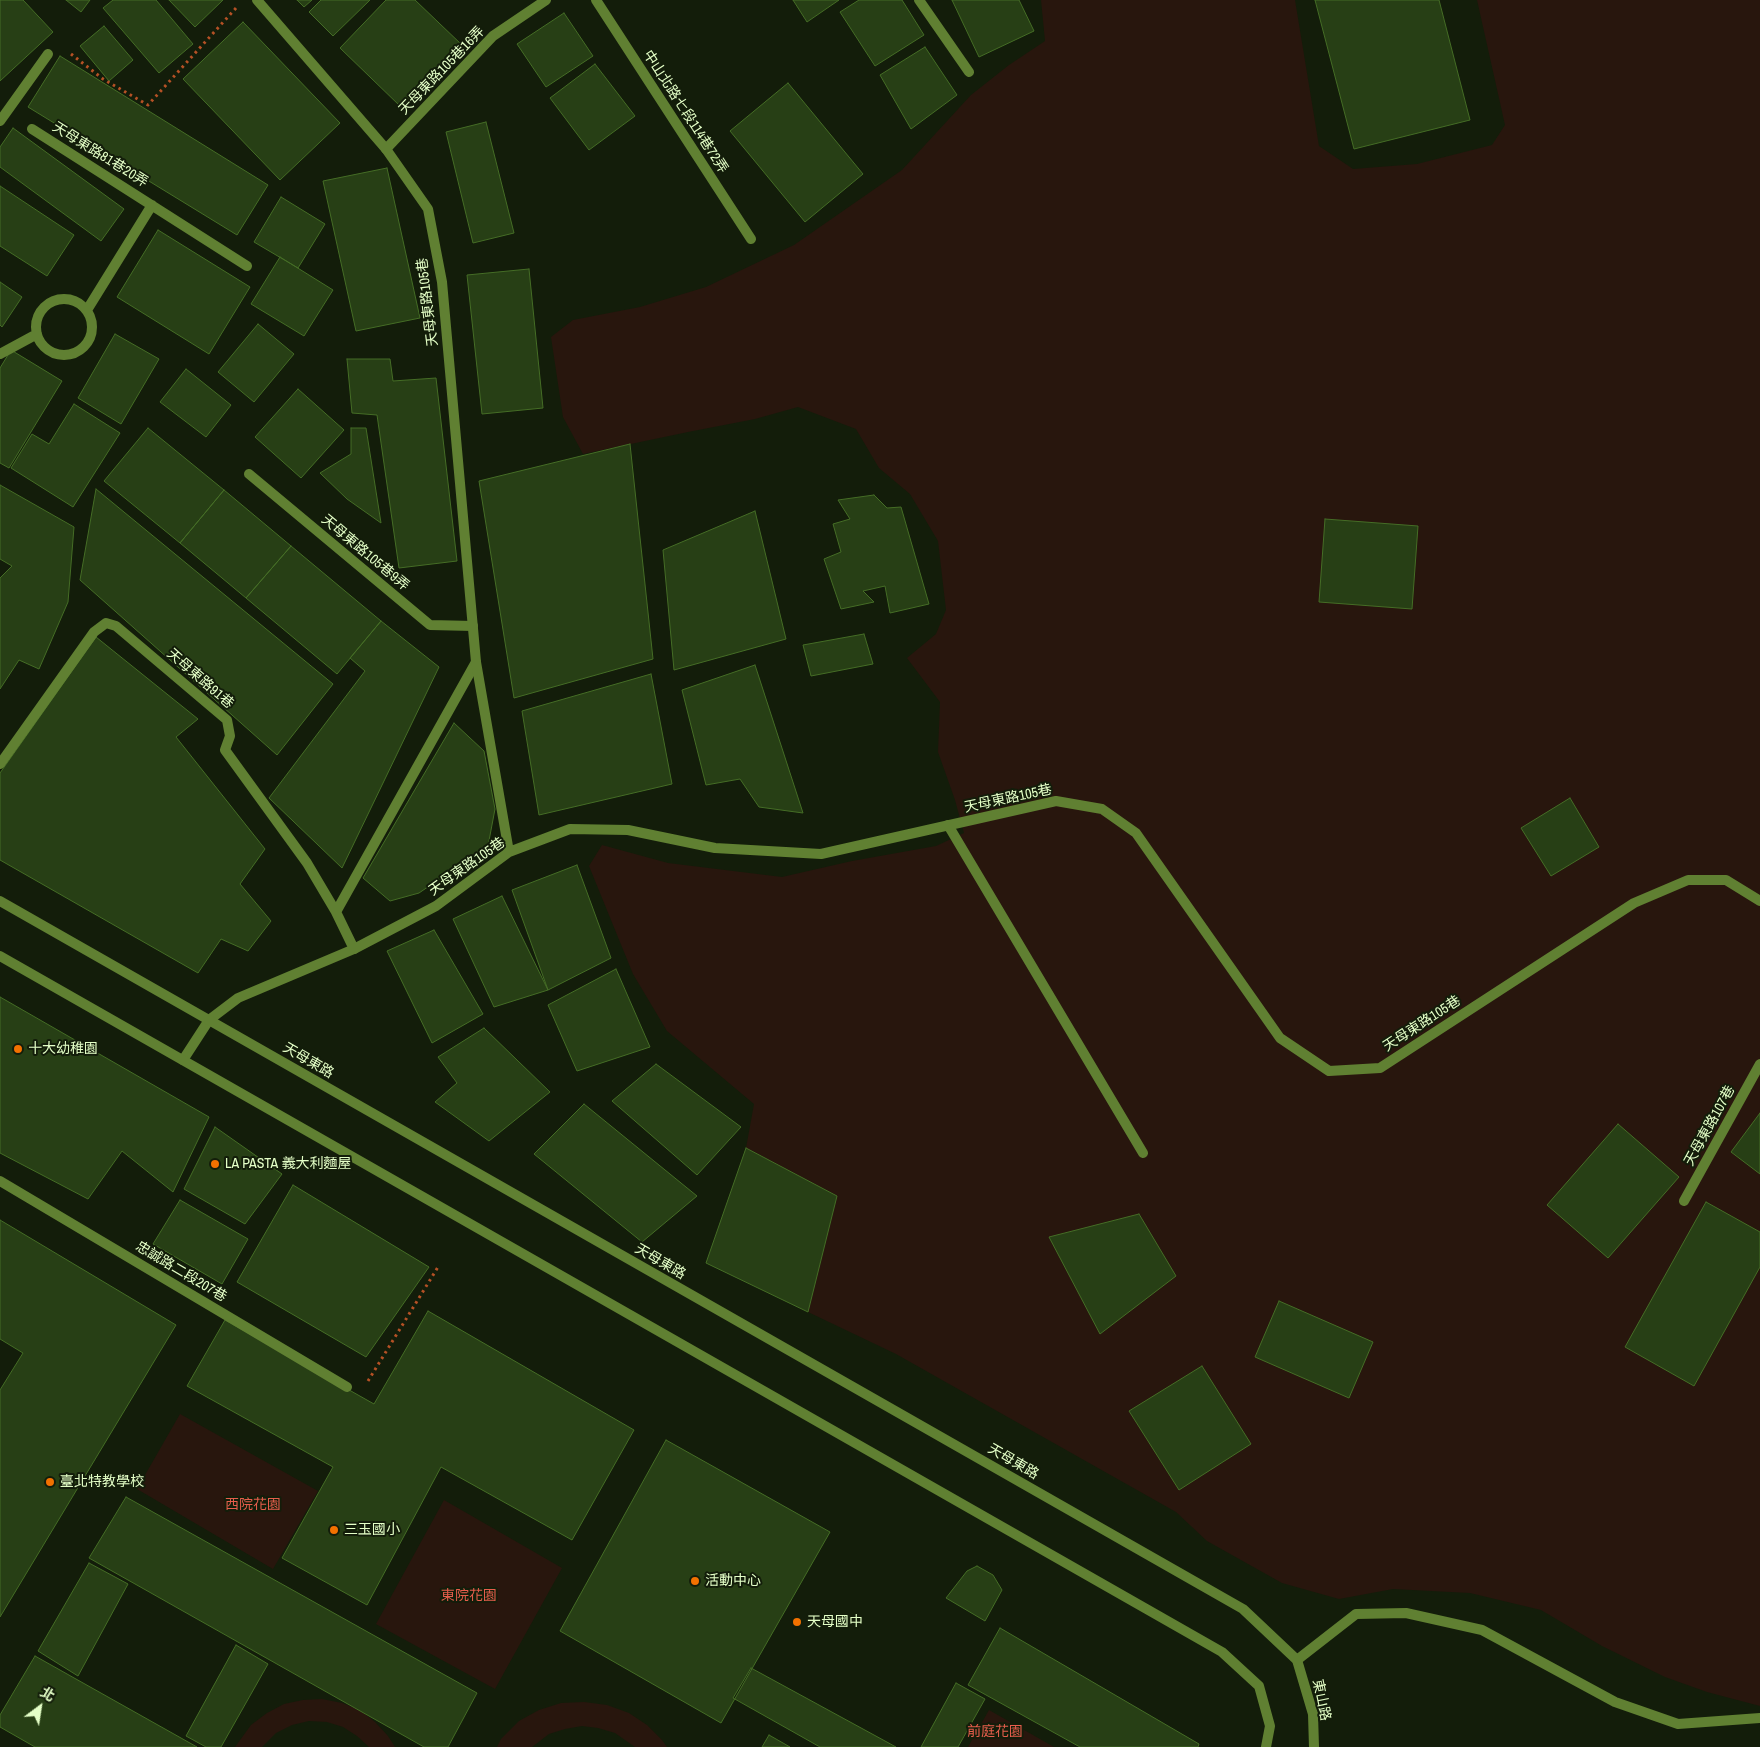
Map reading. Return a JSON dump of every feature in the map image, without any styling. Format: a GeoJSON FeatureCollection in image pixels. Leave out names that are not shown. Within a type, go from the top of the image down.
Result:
{"type":"FeatureCollection","features":[{"type":"Feature","properties":{"kind":"street","name":"天母東路105巷"},"geometry":{"type":"LineString","coordinates":[[257,0],[386,149],[428,209],[442,282],[476,662],[508,852]]}},
{"type":"Feature","properties":{"kind":"street","name":"天母東路105巷16弄"},"geometry":{"type":"LineString","coordinates":[[386,149],[493,36],[546,0]]}},
{"type":"Feature","properties":{"kind":"street","name":"中山北路七段114巷72弄"},"geometry":{"type":"LineString","coordinates":[[596,0],[751,240]]}},
{"type":"Feature","properties":{"kind":"street"},"geometry":{"type":"LineString","coordinates":[[919,0],[969,72]]}},
{"type":"Feature","properties":{"kind":"street"},"geometry":{"type":"LineString","coordinates":[[0,120],[48,54]]}},
{"type":"Feature","properties":{"kind":"street","name":"天母東路81巷20弄"},"geometry":{"type":"LineString","coordinates":[[32,129],[247,266]]}},
{"type":"Feature","properties":{"kind":"street","name":"天母東路81巷20弄"},"geometry":{"type":"LineString","coordinates":[[87,310],[152,205]]}},
{"type":"Feature","properties":{"kind":"street"},"geometry":{"type":"LineString","coordinates":[[68,299],[79,303],[87,310],[92,320],[92,331],[89,341],[81,350],[71,354],[60,355],[50,351],[42,344],[37,334],[36,323],[40,312],[48,304],[57,300],[68,299]]}},
{"type":"Feature","properties":{"kind":"street"},"geometry":{"type":"LineString","coordinates":[[0,354],[37,334]]}},
{"type":"Feature","properties":{"kind":"street","name":"天母東路105巷9弄"},"geometry":{"type":"LineString","coordinates":[[249,474],[430,625],[473,626]]}},
{"type":"Feature","properties":{"kind":"street","name":"天母東路91巷"},"geometry":{"type":"LineString","coordinates":[[0,764],[94,632],[106,623],[116,626],[227,720],[230,736],[225,750],[307,864],[336,912],[354,949]]}},
{"type":"Feature","properties":{"kind":"street"},"geometry":{"type":"LineString","coordinates":[[336,912],[476,662]]}},
{"type":"Feature","properties":{"kind":"street","name":"天母東路105巷"},"geometry":{"type":"LineString","coordinates":[[183,1060],[209,1020],[238,998],[354,949],[436,906],[508,852],[570,830],[628,830],[715,848],[821,854],[1056,801],[1102,809],[1136,833],[1280,1038],[1329,1071],[1380,1068],[1634,903],[1688,880],[1726,880],[1760,901]]}},
{"type":"Feature","properties":{"kind":"street"},"geometry":{"type":"LineString","coordinates":[[948,825],[1143,1153]]}},
{"type":"Feature","properties":{"kind":"street","name":"天母東路"},"geometry":{"type":"LineString","coordinates":[[0,901],[1244,1609],[1297,1660]]}},
{"type":"Feature","properties":{"kind":"street"},"geometry":{"type":"LineString","coordinates":[[0,956],[1222,1652],[1259,1686],[1270,1726],[1266,1747]]}},
{"type":"Feature","properties":{"kind":"street","name":"天母東路107巷"},"geometry":{"type":"LineString","coordinates":[[1684,1202],[1760,1064]]}},
{"type":"Feature","properties":{"kind":"street","name":"忠誠路二段207巷"},"geometry":{"type":"LineString","coordinates":[[0,1181],[347,1387]]}},
{"type":"Feature","properties":{"kind":"street"},"geometry":{"type":"LineString","coordinates":[[1297,1660],[1356,1614],[1406,1613],[1482,1630],[1615,1702],[1678,1724],[1760,1718]]}},
{"type":"Feature","properties":{"kind":"street","name":"東山路"},"geometry":{"type":"LineString","coordinates":[[1297,1660],[1313,1714],[1314,1747]]}},
{"type":"Feature","properties":{"kind":"path"},"geometry":{"type":"LineString","coordinates":[[48,54],[60,46],[103,79],[148,105],[237,7]]}},
{"type":"Feature","properties":{"kind":"path"},"geometry":{"type":"LineString","coordinates":[[347,1387],[359,1395],[438,1267]]}},
{"type":"Feature","properties":{"kind":"green space"},"geometry":{"type":"Polygon","coordinates":[[[1041,0],[1295,0],[1319,146],[1353,169],[1417,164],[1492,145],[1505,125],[1477,0],[1760,0],[1760,1706],[1707,1692],[1665,1677],[1602,1646],[1541,1610],[1470,1593],[1393,1589],[1339,1599],[1282,1583],[1207,1541],[1176,1512],[896,1354],[808,1312],[837,1196],[746,1148],[754,1104],[667,1031],[633,974],[589,866],[602,845],[668,863],[782,877],[852,861],[936,846],[964,833],[955,800],[938,752],[940,702],[907,658],[936,634],[946,610],[938,541],[910,494],[879,468],[856,429],[798,407],[755,419],[583,454],[563,417],[551,337],[573,320],[640,307],[706,287],[794,245],[902,170],[971,95],[1009,65],[1045,41],[1041,0]]]}},
{"type":"Feature","properties":{"kind":"green space","name":"西院花園"},"geometry":{"type":"Polygon","coordinates":[[[180,1414],[318,1491],[273,1569],[137,1489],[180,1414]]]}},
{"type":"Feature","properties":{"kind":"green space","name":"東院花園"},"geometry":{"type":"Polygon","coordinates":[[[444,1500],[562,1568],[495,1689],[376,1624],[444,1500]]]}},
{"type":"Feature","properties":{"kind":"green space"},"geometry":{"type":"Polygon","coordinates":[[[322,1699],[342,1703],[360,1710],[375,1722],[395,1747],[369,1747],[343,1727],[327,1722],[309,1721],[292,1725],[276,1733],[262,1747],[235,1747],[251,1725],[267,1713],[284,1704],[322,1699]]]}},
{"type":"Feature","properties":{"kind":"green space"},"geometry":{"type":"Polygon","coordinates":[[[584,1702],[607,1705],[629,1713],[647,1725],[667,1747],[635,1747],[615,1733],[582,1726],[549,1734],[532,1747],[497,1747],[501,1739],[519,1721],[539,1710],[561,1703],[584,1702]]]}},
{"type":"Feature","properties":{"kind":"green space","name":"前庭花園"},"geometry":{"type":"Polygon","coordinates":[[[989,1710],[1054,1747],[968,1747],[989,1710]]]}},
{"type":"Feature","properties":{"kind":"building"},"geometry":{"type":"Polygon","coordinates":[[[0,0],[23,0],[53,32],[0,81],[0,0]]]}},
{"type":"Feature","properties":{"kind":"building"},"geometry":{"type":"Polygon","coordinates":[[[66,0],[90,0],[81,12],[66,0]]]}},
{"type":"Feature","properties":{"kind":"building"},"geometry":{"type":"Polygon","coordinates":[[[113,0],[156,0],[193,44],[159,73],[103,8],[113,0]]]}},
{"type":"Feature","properties":{"kind":"building"},"geometry":{"type":"Polygon","coordinates":[[[169,0],[223,0],[195,27],[169,0]]]}},
{"type":"Feature","properties":{"kind":"building"},"geometry":{"type":"Polygon","coordinates":[[[297,0],[312,0],[304,7],[297,0]]]}},
{"type":"Feature","properties":{"kind":"building"},"geometry":{"type":"Polygon","coordinates":[[[321,0],[370,0],[333,36],[309,12],[321,0]]]}},
{"type":"Feature","properties":{"kind":"building"},"geometry":{"type":"Polygon","coordinates":[[[386,0],[415,0],[462,45],[401,107],[340,48],[386,0]]]}},
{"type":"Feature","properties":{"kind":"building"},"geometry":{"type":"Polygon","coordinates":[[[793,0],[839,0],[807,22],[793,0]]]}},
{"type":"Feature","properties":{"kind":"building"},"geometry":{"type":"Polygon","coordinates":[[[859,0],[902,0],[924,35],[875,66],[840,12],[859,0]]]}},
{"type":"Feature","properties":{"kind":"building"},"geometry":{"type":"Polygon","coordinates":[[[952,0],[1019,0],[1034,31],[979,57],[952,0]]]}},
{"type":"Feature","properties":{"kind":"building"},"geometry":{"type":"Polygon","coordinates":[[[1315,0],[1439,0],[1470,120],[1354,149],[1315,0]]]}},
{"type":"Feature","properties":{"kind":"building"},"geometry":{"type":"Polygon","coordinates":[[[564,13],[593,56],[546,87],[517,44],[564,13]]]}},
{"type":"Feature","properties":{"kind":"building"},"geometry":{"type":"Polygon","coordinates":[[[243,22],[340,123],[280,180],[183,79],[243,22]]]}},
{"type":"Feature","properties":{"kind":"building"},"geometry":{"type":"Polygon","coordinates":[[[104,26],[133,60],[109,81],[80,46],[104,26]]]}},
{"type":"Feature","properties":{"kind":"building"},"geometry":{"type":"Polygon","coordinates":[[[925,47],[957,95],[911,129],[880,75],[925,47]]]}},
{"type":"Feature","properties":{"kind":"building"},"geometry":{"type":"Polygon","coordinates":[[[60,56],[268,185],[237,235],[28,107],[60,56]]]}},
{"type":"Feature","properties":{"kind":"building"},"geometry":{"type":"Polygon","coordinates":[[[595,64],[635,116],[589,150],[550,98],[595,64]]]}},
{"type":"Feature","properties":{"kind":"building"},"geometry":{"type":"Polygon","coordinates":[[[788,83],[863,174],[805,222],[730,131],[788,83]]]}},
{"type":"Feature","properties":{"kind":"building"},"geometry":{"type":"Polygon","coordinates":[[[486,122],[514,233],[473,243],[446,132],[486,122]]]}},
{"type":"Feature","properties":{"kind":"building"},"geometry":{"type":"Polygon","coordinates":[[[13,128],[124,209],[101,241],[0,167],[0,147],[13,128]]]}},
{"type":"Feature","properties":{"kind":"building"},"geometry":{"type":"Polygon","coordinates":[[[387,168],[420,318],[356,331],[323,181],[387,168]]]}},
{"type":"Feature","properties":{"kind":"building"},"geometry":{"type":"Polygon","coordinates":[[[0,186],[74,235],[47,276],[0,246],[0,186]]]}},
{"type":"Feature","properties":{"kind":"building"},"geometry":{"type":"Polygon","coordinates":[[[281,197],[325,224],[298,268],[254,242],[281,197]]]}},
{"type":"Feature","properties":{"kind":"building"},"geometry":{"type":"Polygon","coordinates":[[[158,230],[250,287],[209,354],[117,297],[158,230]]]}},
{"type":"Feature","properties":{"kind":"building"},"geometry":{"type":"Polygon","coordinates":[[[280,257],[333,290],[304,336],[251,304],[280,257]]]}},
{"type":"Feature","properties":{"kind":"building"},"geometry":{"type":"Polygon","coordinates":[[[529,269],[543,408],[482,414],[467,275],[529,269]]]}},
{"type":"Feature","properties":{"kind":"building"},"geometry":{"type":"Polygon","coordinates":[[[0,282],[22,297],[2,327],[0,325],[0,282]]]}},
{"type":"Feature","properties":{"kind":"building"},"geometry":{"type":"Polygon","coordinates":[[[258,324],[294,354],[254,402],[218,372],[258,324]]]}},
{"type":"Feature","properties":{"kind":"building"},"geometry":{"type":"Polygon","coordinates":[[[115,334],[159,359],[121,424],[78,398],[115,334]]]}},
{"type":"Feature","properties":{"kind":"building"},"geometry":{"type":"Polygon","coordinates":[[[11,350],[62,381],[9,468],[0,463],[0,368],[11,350]]]}},
{"type":"Feature","properties":{"kind":"building"},"geometry":{"type":"Polygon","coordinates":[[[347,359],[390,359],[393,381],[436,378],[457,561],[399,568],[377,415],[352,413],[347,359]]]}},
{"type":"Feature","properties":{"kind":"building"},"geometry":{"type":"Polygon","coordinates":[[[186,369],[231,405],[206,437],[160,402],[186,369]]]}},
{"type":"Feature","properties":{"kind":"building"},"geometry":{"type":"Polygon","coordinates":[[[298,389],[344,430],[301,478],[255,437],[298,389]]]}},
{"type":"Feature","properties":{"kind":"building"},"geometry":{"type":"Polygon","coordinates":[[[74,404],[120,433],[73,507],[11,468],[32,434],[49,444],[74,404]]]}},
{"type":"Feature","properties":{"kind":"building"},"geometry":{"type":"Polygon","coordinates":[[[148,428],[224,490],[180,543],[104,481],[148,428]]]}},
{"type":"Feature","properties":{"kind":"building"},"geometry":{"type":"Polygon","coordinates":[[[351,428],[366,428],[381,523],[347,499],[320,473],[351,454],[351,428]]]}},
{"type":"Feature","properties":{"kind":"building"},"geometry":{"type":"Polygon","coordinates":[[[630,444],[653,659],[514,698],[479,481],[630,444]]]}},
{"type":"Feature","properties":{"kind":"building"},"geometry":{"type":"Polygon","coordinates":[[[0,485],[74,527],[68,602],[39,669],[19,660],[0,689],[0,578],[12,566],[0,559],[0,485]]]}},
{"type":"Feature","properties":{"kind":"building"},"geometry":{"type":"Polygon","coordinates":[[[96,489],[333,684],[277,755],[80,580],[96,489]]]}},
{"type":"Feature","properties":{"kind":"building"},"geometry":{"type":"Polygon","coordinates":[[[224,490],[291,546],[246,598],[180,543],[224,490]]]}},
{"type":"Feature","properties":{"kind":"building"},"geometry":{"type":"Polygon","coordinates":[[[874,495],[887,508],[901,507],[929,604],[890,613],[885,586],[863,591],[874,602],[841,609],[824,559],[841,552],[833,524],[850,519],[838,500],[874,495]]]}},
{"type":"Feature","properties":{"kind":"building"},"geometry":{"type":"Polygon","coordinates":[[[755,511],[786,639],[674,670],[663,550],[755,511]]]}},
{"type":"Feature","properties":{"kind":"building"},"geometry":{"type":"Polygon","coordinates":[[[1325,519],[1418,526],[1412,609],[1319,602],[1325,519]]]}},
{"type":"Feature","properties":{"kind":"building"},"geometry":{"type":"Polygon","coordinates":[[[291,546],[381,621],[337,674],[246,598],[291,546]]]}},
{"type":"Feature","properties":{"kind":"building"},"geometry":{"type":"Polygon","coordinates":[[[381,621],[439,667],[342,868],[269,798],[365,671],[350,658],[381,621]]]}},
{"type":"Feature","properties":{"kind":"building"},"geometry":{"type":"Polygon","coordinates":[[[864,634],[873,664],[811,676],[803,645],[864,634]]]}},
{"type":"Feature","properties":{"kind":"building"},"geometry":{"type":"Polygon","coordinates":[[[96,637],[198,719],[176,737],[265,849],[240,884],[271,921],[248,951],[221,939],[198,973],[0,860],[0,773],[96,637]]]}},
{"type":"Feature","properties":{"kind":"building"},"geometry":{"type":"Polygon","coordinates":[[[755,665],[803,813],[759,807],[740,779],[706,785],[682,690],[755,665]]]}},
{"type":"Feature","properties":{"kind":"building"},"geometry":{"type":"Polygon","coordinates":[[[651,674],[672,784],[539,815],[522,711],[651,674]]]}},
{"type":"Feature","properties":{"kind":"building"},"geometry":{"type":"Polygon","coordinates":[[[454,723],[484,751],[495,809],[488,846],[419,893],[390,901],[363,878],[454,723]]]}},
{"type":"Feature","properties":{"kind":"building"},"geometry":{"type":"Polygon","coordinates":[[[1570,798],[1599,847],[1551,876],[1521,828],[1570,798]]]}},
{"type":"Feature","properties":{"kind":"building"},"geometry":{"type":"Polygon","coordinates":[[[577,865],[611,958],[548,990],[512,890],[577,865]]]}},
{"type":"Feature","properties":{"kind":"building"},"geometry":{"type":"Polygon","coordinates":[[[502,896],[548,990],[494,1007],[453,919],[502,896]]]}},
{"type":"Feature","properties":{"kind":"building"},"geometry":{"type":"Polygon","coordinates":[[[434,930],[483,1014],[432,1043],[387,951],[434,930]]]}},
{"type":"Feature","properties":{"kind":"building"},"geometry":{"type":"Polygon","coordinates":[[[616,969],[650,1047],[577,1071],[548,1005],[616,969]]]}},
{"type":"Feature","properties":{"kind":"building"},"geometry":{"type":"Polygon","coordinates":[[[0,997],[209,1117],[173,1192],[122,1151],[88,1199],[0,1153],[0,997]]]}},
{"type":"Feature","properties":{"kind":"building"},"geometry":{"type":"Polygon","coordinates":[[[484,1028],[550,1092],[489,1141],[435,1102],[457,1083],[438,1057],[484,1028]]]}},
{"type":"Feature","properties":{"kind":"building"},"geometry":{"type":"Polygon","coordinates":[[[656,1064],[741,1127],[697,1175],[612,1101],[656,1064]]]}},
{"type":"Feature","properties":{"kind":"building"},"geometry":{"type":"Polygon","coordinates":[[[584,1104],[697,1196],[642,1242],[534,1154],[584,1104]]]}},
{"type":"Feature","properties":{"kind":"building"},"geometry":{"type":"Polygon","coordinates":[[[1760,1113],[1760,1174],[1731,1152],[1760,1113]]]}},
{"type":"Feature","properties":{"kind":"building"},"geometry":{"type":"Polygon","coordinates":[[[1618,1124],[1679,1177],[1608,1258],[1547,1205],[1618,1124]]]}},
{"type":"Feature","properties":{"kind":"building"},"geometry":{"type":"Polygon","coordinates":[[[215,1127],[282,1174],[245,1224],[184,1189],[215,1127]]]}},
{"type":"Feature","properties":{"kind":"building"},"geometry":{"type":"Polygon","coordinates":[[[746,1148],[837,1196],[808,1312],[706,1263],[746,1148]]]}},
{"type":"Feature","properties":{"kind":"building"},"geometry":{"type":"Polygon","coordinates":[[[293,1185],[429,1267],[366,1357],[237,1282],[293,1185]]]}},
{"type":"Feature","properties":{"kind":"building"},"geometry":{"type":"Polygon","coordinates":[[[180,1200],[248,1239],[222,1284],[153,1244],[180,1200]]]}},
{"type":"Feature","properties":{"kind":"building"},"geometry":{"type":"Polygon","coordinates":[[[1706,1202],[1760,1232],[1760,1267],[1694,1386],[1625,1347],[1706,1202]]]}},
{"type":"Feature","properties":{"kind":"building"},"geometry":{"type":"Polygon","coordinates":[[[1139,1214],[1176,1276],[1100,1334],[1049,1237],[1139,1214]]]}},
{"type":"Feature","properties":{"kind":"building","name":"臺北特教學校"},"geometry":{"type":"Polygon","coordinates":[[[0,1220],[176,1325],[0,1617],[0,1390],[23,1353],[0,1339],[0,1220]]]}},
{"type":"Feature","properties":{"kind":"building"},"geometry":{"type":"Polygon","coordinates":[[[1279,1301],[1373,1342],[1349,1398],[1255,1357],[1279,1301]]]}},
{"type":"Feature","properties":{"kind":"building"},"geometry":{"type":"Polygon","coordinates":[[[428,1311],[634,1430],[572,1540],[441,1467],[367,1605],[282,1558],[333,1467],[187,1386],[225,1320],[374,1404],[428,1311]]]}},
{"type":"Feature","properties":{"kind":"building"},"geometry":{"type":"Polygon","coordinates":[[[1202,1366],[1251,1444],[1179,1490],[1129,1411],[1202,1366]]]}},
{"type":"Feature","properties":{"kind":"building","name":"活動中心"},"geometry":{"type":"Polygon","coordinates":[[[666,1440],[830,1532],[721,1723],[560,1631],[666,1440]]]}},
{"type":"Feature","properties":{"kind":"building"},"geometry":{"type":"Polygon","coordinates":[[[126,1497],[477,1693],[448,1747],[424,1747],[89,1558],[126,1497]]]}},
{"type":"Feature","properties":{"kind":"building"},"geometry":{"type":"Polygon","coordinates":[[[89,1563],[128,1584],[78,1676],[38,1651],[89,1563]]]}},
{"type":"Feature","properties":{"kind":"building"},"geometry":{"type":"Polygon","coordinates":[[[977,1566],[993,1575],[1002,1590],[985,1621],[946,1598],[967,1571],[977,1566]]]}},
{"type":"Feature","properties":{"kind":"building"},"geometry":{"type":"Polygon","coordinates":[[[1000,1628],[1199,1744],[1198,1747],[1080,1747],[968,1685],[1000,1628]]]}},
{"type":"Feature","properties":{"kind":"building"},"geometry":{"type":"Polygon","coordinates":[[[236,1645],[268,1664],[221,1747],[206,1747],[186,1736],[236,1645]]]}},
{"type":"Feature","properties":{"kind":"building"},"geometry":{"type":"Polygon","coordinates":[[[35,1656],[197,1747],[35,1747],[0,1727],[0,1715],[35,1656]]]}},
{"type":"Feature","properties":{"kind":"building"},"geometry":{"type":"Polygon","coordinates":[[[751,1668],[896,1747],[820,1747],[733,1698],[751,1668]]]}},
{"type":"Feature","properties":{"kind":"building"},"geometry":{"type":"Polygon","coordinates":[[[956,1683],[985,1699],[958,1747],[921,1747],[956,1683]]]}},
{"type":"Feature","properties":{"kind":"building"},"geometry":{"type":"Polygon","coordinates":[[[769,1735],[790,1747],[762,1747],[769,1735]]]}},
{"type":"Feature","properties":{"kind":"place","name":"十大幼稚園"},"geometry":{"type":"Point","coordinates":[18,1049]}},
{"type":"Feature","properties":{"kind":"place","name":"LA PASTA 義大利麵屋"},"geometry":{"type":"Point","coordinates":[215,1164]}},
{"type":"Feature","properties":{"kind":"place","name":"臺北特教學校"},"geometry":{"type":"Point","coordinates":[50,1482]}},
{"type":"Feature","properties":{"kind":"place","name":"三玉國小"},"geometry":{"type":"Point","coordinates":[334,1530]}},
{"type":"Feature","properties":{"kind":"place","name":"活動中心"},"geometry":{"type":"Point","coordinates":[695,1581]}},
{"type":"Feature","properties":{"kind":"place","name":"天母國中"},"geometry":{"type":"Point","coordinates":[797,1622]}}]}
